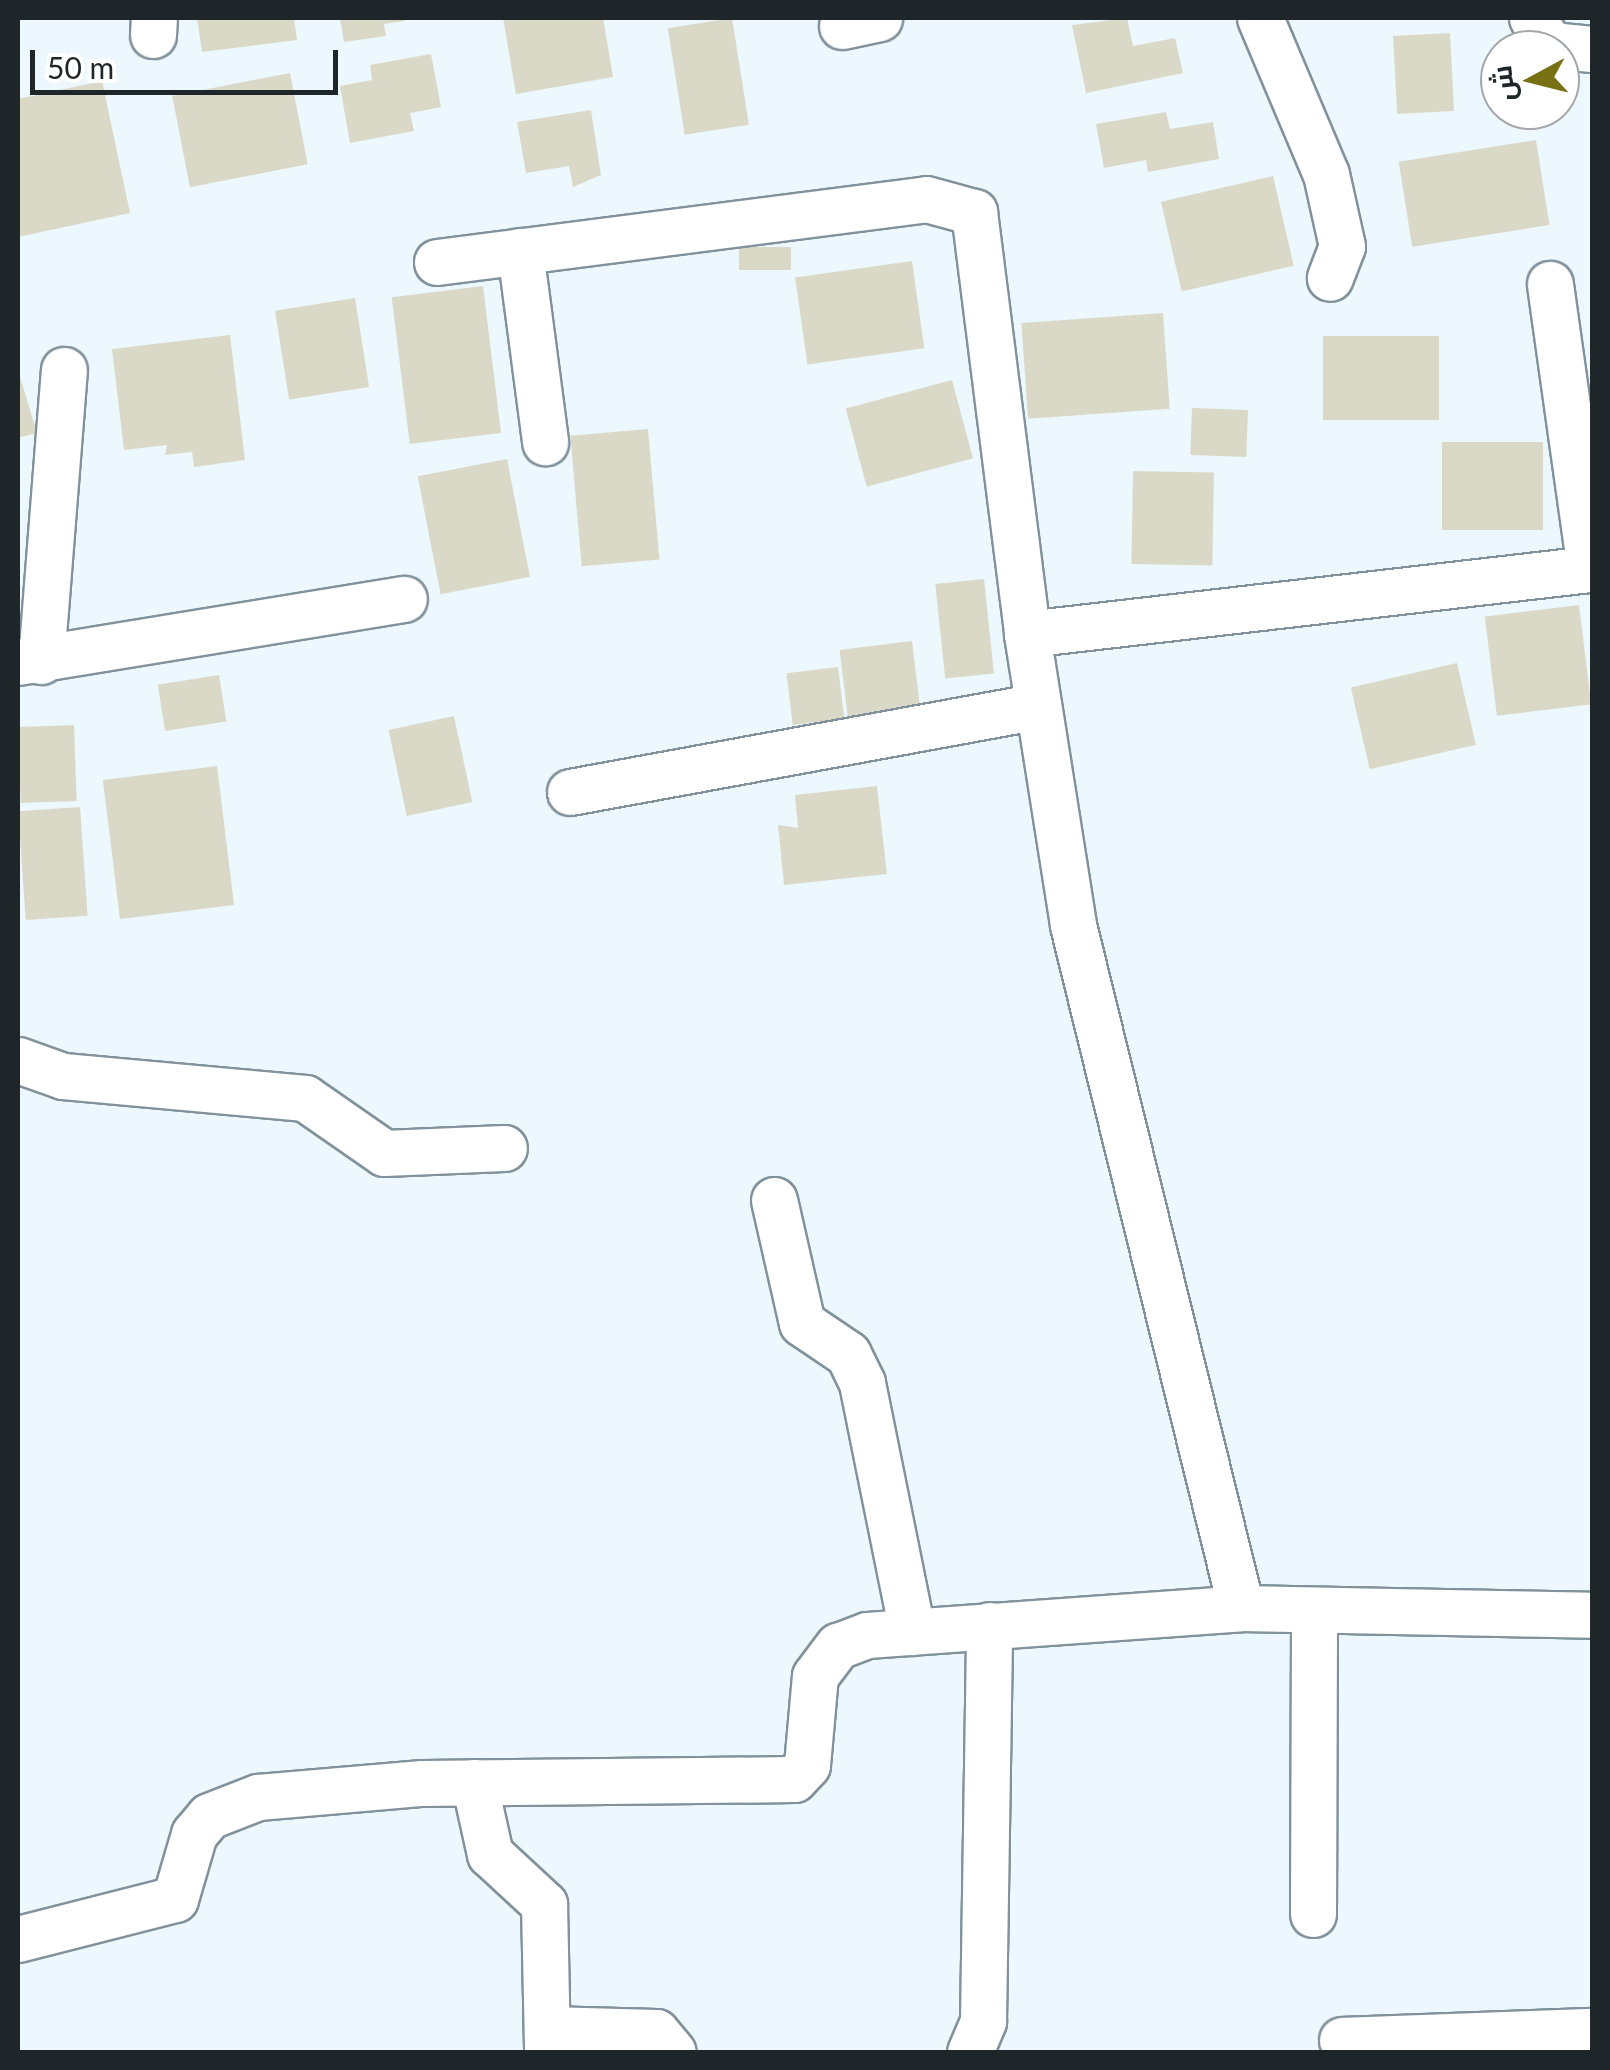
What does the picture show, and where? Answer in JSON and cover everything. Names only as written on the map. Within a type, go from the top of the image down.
[{"type":"street","points":[[1260,18],[1326,174],[1342,246],[1330,278]]},
{"type":"street","points":[[1532,18],[1551,45],[1592,50]]},
{"type":"street","points":[[437,262],[926,199],[974,212],[1027,634],[1073,926],[1241,1608]]},
{"type":"street","points":[[520,251],[545,442]]},
{"type":"street","points":[[1027,634],[1592,569],[1550,284]]},
{"type":"street","points":[[64,370],[29,662],[404,598]]},
{"type":"street","points":[[570,792],[1038,706]]},
{"type":"street","points":[[18,1060],[63,1076],[306,1098],[384,1153],[504,1148]]},
{"type":"street","points":[[774,1200],[802,1323],[848,1354],[862,1383],[912,1632]]},
{"type":"street","points":[[18,1939],[176,1899],[194,1834],[232,1804],[474,1782],[794,1779],[807,1765],[815,1676],[825,1659],[867,1635],[1241,1608],[1314,1615],[1592,1615]]},
{"type":"street","points":[[1313,1914],[1314,1615]]},
{"type":"street","points":[[970,2052],[983,2021],[989,1625]]},
{"type":"street","points":[[474,1782],[490,1854],[544,1904],[547,2041],[656,2032],[673,2052]]},
{"type":"street","points":[[1342,2040],[1592,2031]]},
{"type":"building","points":[[197,18],[294,18],[297,40],[202,52]]},
{"type":"building","points":[[340,18],[404,21],[384,24],[386,36],[344,42]]},
{"type":"building","points":[[503,18],[603,18],[613,77],[516,94]]},
{"type":"building","points":[[732,18],[749,125],[685,135],[668,28]]},
{"type":"building","points":[[1127,18],[1133,46],[1175,38],[1183,73],[1086,93],[1072,25]]},
{"type":"building","points":[[1450,33],[1454,111],[1397,114],[1393,36]]},
{"type":"building","points":[[431,54],[441,107],[410,113],[414,131],[350,143],[340,86],[372,80],[370,65]]},
{"type":"building","points":[[290,73],[308,164],[190,187],[172,96]]},
{"type":"building","points":[[102,81],[130,213],[18,237],[18,99]]},
{"type":"building","points":[[591,110],[601,175],[573,187],[569,166],[526,173],[517,122]]},
{"type":"building","points":[[1166,112],[1170,129],[1213,122],[1219,159],[1148,172],[1146,160],[1104,168],[1096,124]]},
{"type":"building","points":[[1536,140],[1549,225],[1412,247],[1399,162]]},
{"type":"building","points":[[1273,176],[1294,266],[1182,292],[1161,202]]},
{"type":"building","points":[[739,247],[791,247],[791,270],[739,270]]},
{"type":"building","points":[[912,261],[924,348],[807,365],[795,277]]},
{"type":"building","points":[[483,286],[501,433],[410,444],[392,297]]},
{"type":"building","points":[[355,298],[369,387],[289,400],[275,311]]},
{"type":"building","points":[[1163,313],[1170,409],[1028,419],[1021,323]]},
{"type":"building","points":[[230,335],[245,460],[194,467],[192,452],[165,455],[167,445],[124,450],[112,349]]},
{"type":"building","points":[[1323,336],[1439,336],[1439,420],[1323,420]]},
{"type":"building","points":[[18,370],[37,433],[18,438]]},
{"type":"building","points":[[952,380],[973,458],[867,487],[846,408]]},
{"type":"building","points":[[1192,408],[1248,410],[1246,457],[1190,455]]},
{"type":"building","points":[[648,429],[659,560],[582,566],[570,436]]},
{"type":"building","points":[[1442,442],[1543,442],[1543,530],[1442,530]]},
{"type":"building","points":[[507,459],[530,577],[441,594],[418,476]]},
{"type":"building","points":[[1133,471],[1214,472],[1212,565],[1131,564]]},
{"type":"building","points":[[984,579],[994,673],[945,679],[935,584]]},
{"type":"building","points":[[1579,605],[1591,704],[1497,716],[1485,617]]},
{"type":"building","points":[[912,641],[922,718],[849,727],[840,650]]},
{"type":"building","points":[[1457,663],[1476,745],[1370,769],[1351,688]]},
{"type":"building","points":[[838,667],[844,719],[793,725],[786,673]]},
{"type":"building","points":[[219,675],[226,721],[165,731],[158,685]]},
{"type":"building","points":[[454,716],[472,802],[407,816],[388,730]]},
{"type":"building","points":[[74,725],[77,801],[21,803],[18,727]]},
{"type":"building","points":[[217,766],[234,905],[120,919],[103,780]]},
{"type":"building","points":[[877,786],[887,874],[784,885],[778,825],[798,828],[795,795]]},
{"type":"building","points":[[80,807],[88,916],[26,920],[18,811]]}]
